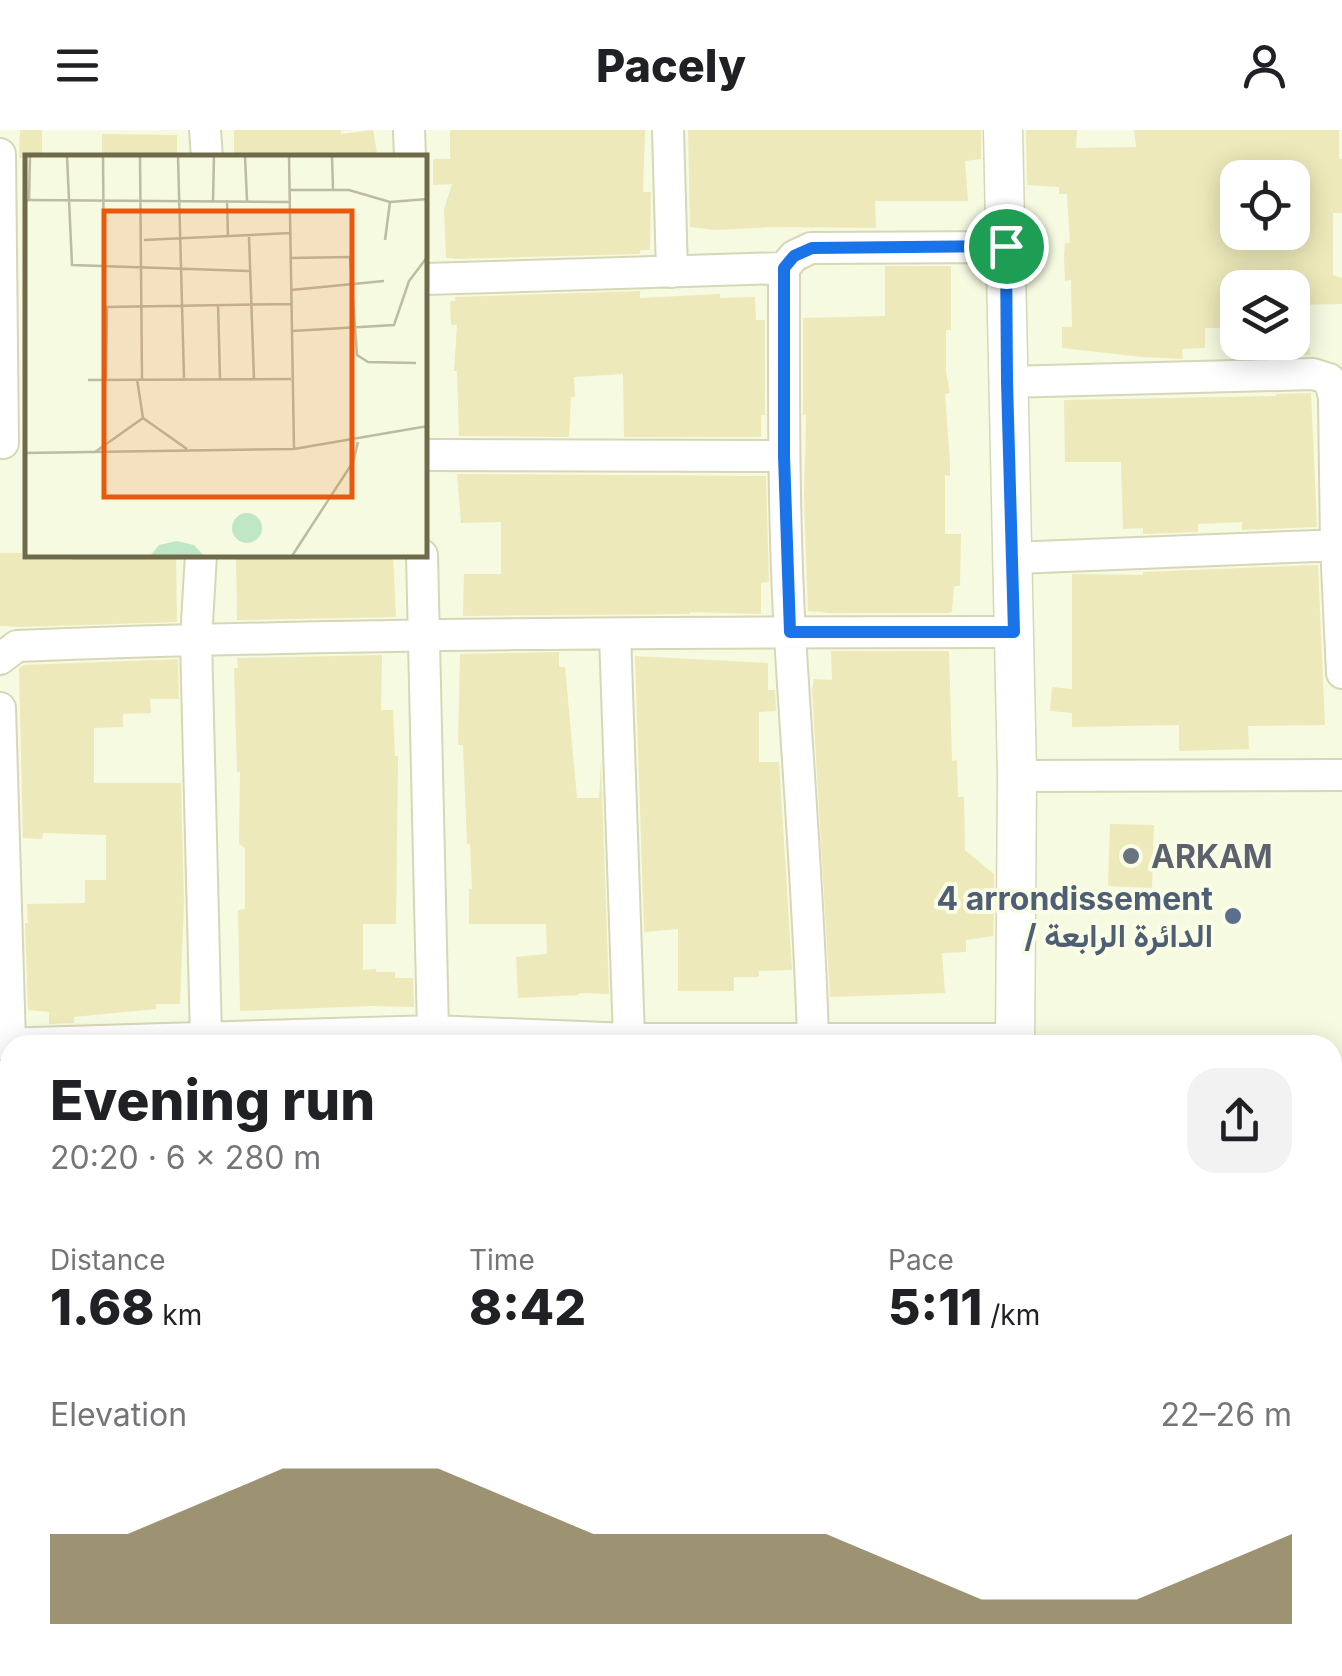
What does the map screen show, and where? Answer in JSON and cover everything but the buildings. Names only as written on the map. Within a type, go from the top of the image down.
[{"type":"street","points":[[205,130],[207,155]]},
{"type":"street","points":[[408,130],[410,155]]},
{"type":"street","points":[[668,130],[672,272]]},
{"type":"street","points":[[1003,130],[1017,776],[1015,1035]]},
{"type":"street","points":[[0,154],[10,444]]},
{"type":"street","points":[[813,1035],[810,924],[790,632],[784,456],[784,268],[794,256],[812,248],[1006,246]]},
{"type":"street","points":[[428,279],[784,268]]},
{"type":"street","points":[[1007,382],[1313,374],[1328,380],[1334,397],[1342,673]]},
{"type":"street","points":[[428,455],[784,456]]},
{"type":"street","points":[[1013,558],[1339,545]]},
{"type":"street","points":[[188,1035],[201,558]]},
{"type":"street","points":[[422,558],[433,1031]]},
{"type":"street","points":[[0,659],[17,646],[196,639],[1014,632]]},
{"type":"street","points":[[615,634],[629,1035]]},
{"type":"street","points":[[0,708],[5,1035]]},
{"type":"street","points":[[1017,776],[1342,776]]},
{"type":"street","points":[[324,1035],[433,1031],[545,1035]]},
{"type":"place","name":"ARKAM","points":[[1131,856]]},
{"type":"place","name":"4 arrondissement / الدائرة الرابعة","points":[[1233,916]]},
{"type":"route","points":[[1006,246],[1014,632],[790,632],[784,456],[784,268],[794,256],[812,248],[1006,246]]}]
